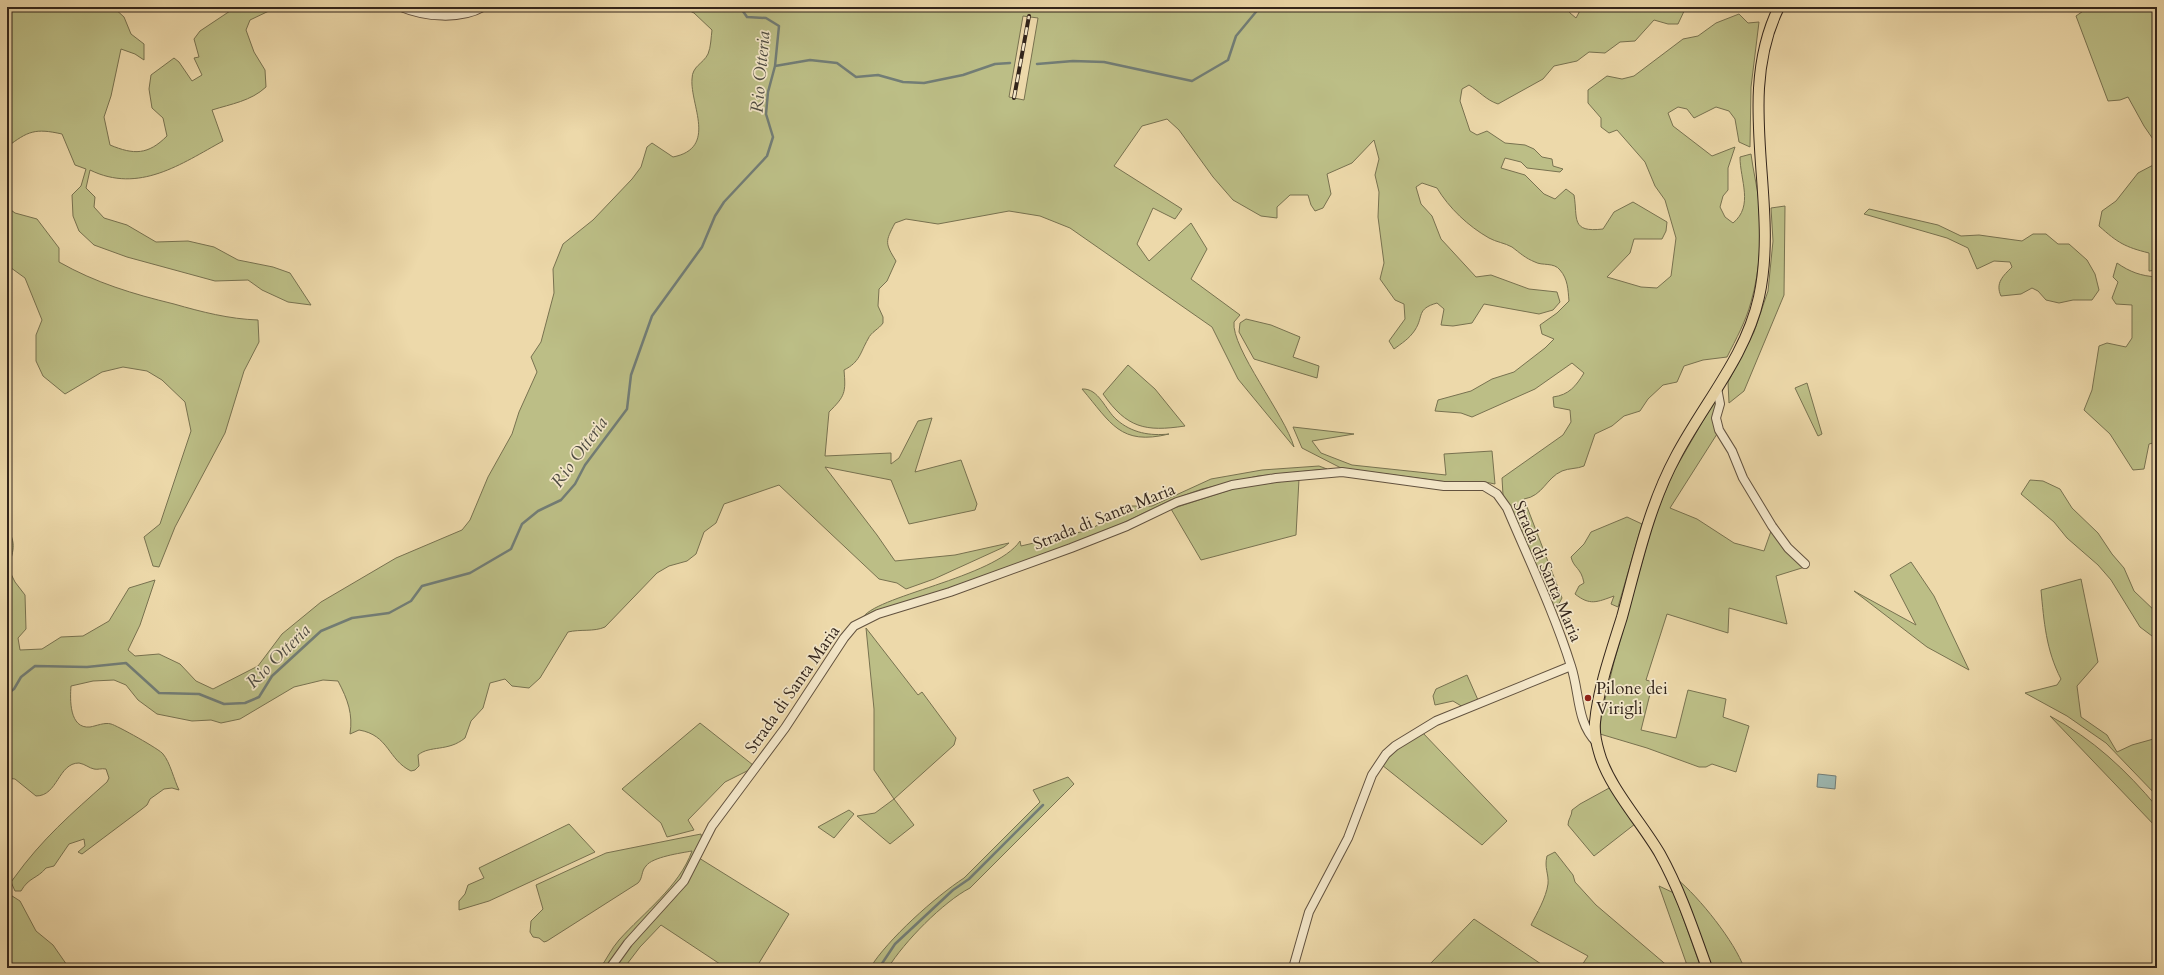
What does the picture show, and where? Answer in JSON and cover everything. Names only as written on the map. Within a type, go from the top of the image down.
[{"type":"main road","points":[[1707,968],[1672,876],[1658,851],[1607,772],[1597,743],[1596,718],[1652,508],[1678,450],[1717,388],[1748,332],[1759,297],[1763,272],[1766,232],[1759,77],[1760,61],[1768,31],[1779,7]]},
{"type":"street","points":[[401,7],[429,15],[466,13],[483,7]]},
{"type":"street","points":[[1717,388],[1720,404],[1716,418],[1719,430],[1732,451],[1743,478],[1772,526],[1788,548],[1805,564]]},
{"type":"street","name":"Strada di Santa Maria","points":[[610,968],[628,943],[684,881],[712,826],[785,728],[844,638],[854,626],[878,614],[950,592],[1107,535],[1188,498],[1237,484],[1276,478],[1338,472],[1440,486],[1480,486],[1488,488],[1497,494],[1507,508],[1571,666],[1583,724],[1589,736],[1597,743]]},
{"type":"street","points":[[1294,968],[1309,912],[1348,838],[1374,770],[1386,754],[1400,743],[1436,721],[1571,666]]},
{"type":"green space","points":[[7,7],[113,7],[124,17],[131,34],[144,44],[144,60],[135,54],[121,49],[111,96],[104,117],[110,145],[134,152],[147,150],[167,136],[163,118],[152,108],[149,89],[151,75],[174,58],[179,62],[192,81],[202,75],[194,58],[199,57],[194,39],[200,31],[236,7],[273,7],[271,10],[250,20],[246,30],[254,52],[265,70],[266,87],[254,96],[247,99],[212,110],[223,141],[175,167],[143,177],[126,179],[108,177],[90,170],[86,188],[95,197],[94,207],[104,218],[127,225],[156,242],[188,241],[214,247],[238,260],[273,267],[290,273],[311,305],[288,302],[262,290],[248,280],[215,281],[127,257],[94,245],[79,231],[73,216],[72,195],[81,186],[86,169],[75,165],[62,134],[45,131],[32,132],[21,137],[7,147]]},
{"type":"green space","points":[[682,7],[1566,7],[1576,18],[1582,7],[1686,7],[1678,24],[1668,24],[1654,20],[1635,41],[1620,42],[1605,53],[1589,52],[1577,61],[1554,66],[1543,79],[1498,104],[1486,98],[1469,85],[1462,89],[1460,101],[1470,131],[1477,135],[1487,131],[1505,143],[1525,145],[1534,149],[1542,157],[1552,159],[1553,166],[1563,169],[1560,172],[1527,168],[1521,162],[1505,158],[1501,168],[1525,175],[1544,194],[1555,199],[1566,189],[1574,195],[1576,217],[1580,226],[1585,229],[1603,229],[1614,212],[1633,202],[1667,222],[1666,231],[1662,239],[1634,239],[1630,253],[1607,277],[1641,287],[1657,288],[1671,276],[1676,238],[1665,200],[1655,186],[1645,162],[1617,130],[1609,133],[1601,127],[1601,118],[1588,103],[1588,90],[1607,76],[1622,79],[1634,76],[1683,39],[1698,36],[1716,23],[1739,14],[1748,23],[1759,22],[1751,87],[1750,147],[1739,142],[1735,119],[1729,111],[1716,107],[1694,118],[1687,109],[1678,107],[1668,113],[1673,126],[1712,156],[1735,147],[1728,168],[1728,190],[1723,196],[1720,207],[1725,217],[1733,223],[1743,209],[1744,201],[1740,157],[1751,154],[1759,202],[1760,252],[1751,302],[1744,323],[1727,357],[1703,360],[1684,366],[1677,382],[1663,385],[1648,399],[1640,411],[1624,416],[1612,426],[1595,434],[1584,466],[1562,471],[1552,478],[1536,494],[1524,499],[1562,598],[1555,611],[1509,505],[1503,495],[1502,478],[1563,435],[1571,422],[1570,410],[1554,407],[1553,397],[1559,396],[1572,389],[1584,373],[1572,363],[1535,389],[1472,417],[1461,413],[1435,411],[1438,400],[1471,391],[1492,379],[1514,372],[1545,348],[1554,339],[1542,334],[1540,325],[1557,313],[1569,301],[1568,289],[1563,273],[1555,266],[1538,263],[1531,260],[1512,247],[1481,233],[1466,222],[1453,209],[1437,188],[1422,183],[1416,187],[1421,204],[1432,216],[1441,239],[1476,277],[1491,275],[1529,289],[1557,292],[1560,302],[1553,310],[1539,314],[1484,304],[1472,323],[1453,326],[1441,325],[1444,309],[1437,303],[1430,305],[1423,310],[1418,325],[1413,333],[1394,349],[1389,341],[1405,319],[1404,304],[1395,300],[1380,279],[1384,263],[1378,217],[1379,192],[1375,175],[1379,159],[1374,140],[1352,163],[1327,174],[1331,194],[1323,208],[1315,211],[1311,205],[1308,195],[1290,195],[1277,207],[1277,218],[1261,216],[1233,200],[1213,177],[1179,130],[1167,119],[1142,126],[1114,166],[1182,209],[1175,219],[1153,208],[1137,244],[1149,261],[1191,223],[1207,249],[1191,279],[1240,315],[1234,322],[1235,334],[1249,365],[1289,434],[1294,447],[1238,379],[1212,327],[1070,228],[1040,216],[1009,211],[938,224],[906,219],[895,223],[889,234],[888,246],[896,261],[887,281],[879,289],[878,306],[883,317],[883,323],[869,337],[857,360],[844,370],[845,384],[843,394],[829,412],[825,456],[891,453],[891,464],[899,458],[918,421],[932,418],[915,472],[961,460],[977,504],[975,510],[909,524],[891,480],[825,467],[895,561],[955,555],[1009,543],[1004,547],[934,579],[906,589],[897,583],[879,579],[779,485],[724,504],[716,523],[704,532],[696,554],[687,561],[669,566],[657,573],[605,627],[601,629],[568,632],[540,678],[529,688],[512,686],[505,679],[490,683],[483,708],[471,721],[465,738],[452,745],[428,750],[418,755],[419,766],[415,770],[411,771],[397,761],[383,742],[377,737],[359,730],[350,734],[351,720],[349,707],[345,694],[338,681],[323,680],[294,687],[240,719],[221,723],[211,720],[192,721],[157,714],[138,700],[126,685],[114,680],[93,681],[71,686],[72,712],[78,723],[83,726],[90,727],[103,724],[115,725],[155,748],[165,757],[179,790],[172,788],[164,789],[150,799],[147,805],[142,809],[82,854],[78,852],[85,846],[84,839],[69,844],[54,866],[46,868],[30,880],[21,891],[15,891],[11,882],[35,851],[69,816],[107,782],[109,778],[106,769],[94,769],[79,763],[72,764],[62,773],[49,791],[43,795],[36,796],[15,779],[7,778],[7,529],[13,543],[13,552],[8,568],[15,582],[25,595],[26,629],[18,638],[20,650],[42,649],[61,637],[83,636],[109,621],[129,588],[155,580],[140,625],[128,650],[135,656],[159,654],[180,664],[196,681],[213,689],[258,666],[282,634],[321,602],[396,558],[462,530],[470,520],[488,477],[512,434],[519,412],[537,372],[531,357],[541,342],[554,293],[553,269],[563,244],[593,220],[632,179],[641,167],[647,147],[652,143],[673,157],[687,152],[695,145],[699,124],[692,89],[692,75],[708,54],[712,30],[694,13]],"holes":[[[1023,16],[1038,18],[1024,100],[1009,97]]]},
{"type":"green space","points":[[2089,7],[2157,7],[2157,145],[2144,126],[2128,97],[2120,100],[2108,101],[2076,16]]},
{"type":"green space","points":[[2157,163],[2157,270],[2149,271],[2149,253],[2122,244],[2111,237],[2099,226],[2102,211],[2116,201],[2138,173]]},
{"type":"green space","points":[[1785,206],[1784,295],[1744,391],[1729,403],[1728,382],[1754,332],[1768,291],[1773,241],[1771,208]]},
{"type":"green space","points":[[7,207],[15,213],[37,219],[59,248],[59,262],[87,276],[129,292],[195,310],[226,317],[258,320],[259,342],[244,371],[225,433],[175,527],[159,567],[153,566],[144,537],[160,524],[191,431],[185,402],[162,380],[147,371],[123,367],[102,372],[65,394],[43,376],[36,361],[36,335],[42,320],[25,278],[7,265]]},
{"type":"green space","points":[[1869,209],[1938,225],[1961,236],[1979,235],[2022,241],[2033,234],[2046,234],[2058,244],[2069,244],[2087,260],[2095,274],[2099,290],[2092,300],[2073,300],[2059,303],[2046,300],[2038,291],[2032,288],[2021,294],[2001,296],[1999,291],[1999,283],[2012,267],[2010,262],[1994,261],[1977,269],[1968,248],[1947,238],[1864,214]]},
{"type":"green space","points":[[2117,263],[2136,273],[2157,277],[2157,442],[2149,444],[2144,469],[2133,470],[2110,434],[2084,410],[2092,390],[2099,346],[2107,343],[2126,347],[2132,338],[2132,305],[2116,304],[2112,298],[2118,282],[2113,277]]},
{"type":"green space","points":[[1246,319],[1271,325],[1300,337],[1293,357],[1319,366],[1317,378],[1254,359],[1239,332],[1240,323]]},
{"type":"green space","points":[[1128,365],[1155,389],[1185,426],[1171,428],[1148,427],[1129,421],[1120,414],[1103,394]]},
{"type":"green space","points":[[1807,383],[1822,434],[1818,436],[1795,388]]},
{"type":"green space","points":[[1082,389],[1093,392],[1117,420],[1129,428],[1148,434],[1169,434],[1152,437],[1139,437],[1118,429],[1109,421]]},
{"type":"green space","points":[[1716,398],[1717,434],[1670,508],[1697,519],[1734,543],[1764,551],[1771,531],[1805,567],[1776,576],[1787,624],[1729,608],[1728,633],[1667,614],[1646,680],[1653,682],[1641,730],[1676,738],[1688,690],[1726,699],[1723,717],[1749,726],[1736,772],[1712,764],[1706,767],[1699,767],[1647,748],[1600,734],[1601,716],[1614,662],[1655,516],[1673,473]]},
{"type":"green space","points":[[1293,427],[1354,434],[1312,441],[1321,453],[1352,465],[1446,475],[1444,454],[1492,451],[1495,484],[1485,482],[1447,482],[1341,468],[1302,448]]},
{"type":"green space","points":[[1319,466],[1327,469],[1258,476],[1202,489],[1171,500],[1123,523],[1053,551],[862,619],[871,611],[887,602],[986,566],[1006,554],[1020,541],[1021,546],[1089,530],[1131,506],[1152,506],[1211,479],[1262,470]]},
{"type":"green space","points":[[1299,479],[1296,535],[1201,560],[1171,509],[1236,488]]},
{"type":"green space","points":[[2030,480],[2043,481],[2060,489],[2072,508],[2098,533],[2112,554],[2124,568],[2134,591],[2157,613],[2157,642],[2156,639],[2140,627],[2111,580],[2098,565],[2067,538],[2054,522],[2021,494]]},
{"type":"green space","points":[[1627,517],[1642,524],[1618,607],[1611,604],[1614,596],[1594,602],[1580,598],[1575,594],[1579,586],[1584,583],[1583,578],[1571,557],[1584,544],[1591,532]]},
{"type":"green space","points":[[1911,562],[1934,596],[1969,670],[1927,647],[1854,591],[1916,625],[1890,575]]},
{"type":"green space","points":[[2081,579],[2098,662],[2077,686],[2081,717],[2107,735],[2117,752],[2132,745],[2157,738],[2157,796],[2106,743],[2067,716],[2025,693],[2057,685],[2061,679],[2049,647],[2041,590]]},
{"type":"green space","points":[[866,628],[918,695],[922,692],[956,738],[954,745],[894,799],[874,770],[874,709]]},
{"type":"green space","points":[[1467,675],[1478,700],[1463,707],[1453,701],[1435,705],[1433,696],[1436,689]]},
{"type":"green space","points":[[2050,716],[2095,745],[2133,780],[2157,807],[2157,828]]},
{"type":"green space","points":[[700,723],[753,765],[749,770],[725,782],[688,820],[694,830],[667,837],[661,823],[622,789]]},
{"type":"green space","points":[[1422,732],[1507,821],[1482,845],[1382,765],[1397,749]]},
{"type":"green space","points":[[1068,777],[1074,784],[970,888],[959,894],[936,913],[904,946],[888,968],[870,968],[888,944],[913,919],[952,886],[964,878],[1040,802],[1033,790]]},
{"type":"green space","points":[[1611,787],[1635,824],[1594,856],[1568,825],[1572,810]]},
{"type":"green space","points":[[894,799],[914,825],[890,844],[857,816],[875,813]]},
{"type":"green space","points":[[849,810],[854,814],[834,838],[818,827]]},
{"type":"green space","points":[[569,824],[595,852],[489,901],[459,910],[459,901],[465,894],[468,885],[484,878],[479,868]]},
{"type":"green space","points":[[701,834],[702,842],[690,869],[607,968],[600,968],[616,943],[670,888],[679,876],[692,851],[667,856],[649,863],[644,868],[641,879],[638,883],[547,941],[544,942],[539,938],[533,937],[530,932],[531,921],[543,909],[536,885],[606,853]]},
{"type":"green space","points":[[1555,852],[1573,875],[1575,882],[1596,905],[1670,968],[1580,968],[1588,956],[1531,925],[1547,889],[1547,856]]},
{"type":"green space","points":[[699,858],[789,914],[756,968],[726,968],[661,925],[640,947],[624,968],[613,968]]},
{"type":"green space","points":[[1677,879],[1705,908],[1725,933],[1744,968],[1712,968]]},
{"type":"green space","points":[[1659,886],[1674,893],[1701,968],[1688,968]]},
{"type":"green space","points":[[7,890],[9,894],[20,901],[36,931],[53,945],[69,968],[7,968]]},
{"type":"green space","points":[[1474,919],[1547,968],[1427,967]]},
{"type":"water","points":[[1818,774],[1836,776],[1835,789],[1817,787]]},
{"type":"waterway","name":"Rio Otteria","points":[[7,694],[14,689],[21,677],[35,666],[87,667],[126,663],[159,693],[199,694],[224,704],[245,703],[259,697],[272,676],[321,631],[352,618],[389,613],[411,601],[422,586],[470,573],[511,549],[522,524],[538,511],[561,500],[575,484],[585,465],[627,409],[631,375],[652,316],[702,247],[715,216],[724,202],[767,156],[773,137],[766,114],[768,92],[775,66],[779,26],[766,18],[747,17],[740,7]]},
{"type":"waterway","points":[[1037,64],[1073,61],[1104,62],[1192,81],[1228,60],[1236,36],[1260,7]]},
{"type":"waterway","points":[[775,66],[810,60],[837,63],[856,77],[878,75],[903,82],[924,83],[963,75],[995,64],[1010,63]]},
{"type":"waterway","points":[[879,968],[895,944],[953,890],[969,879],[1043,805]]},
{"type":"railway","points":[[1014,98],[1029,16]]},
{"type":"place","name":"Pilone dei Virigli","points":[[1588,698]]}]
